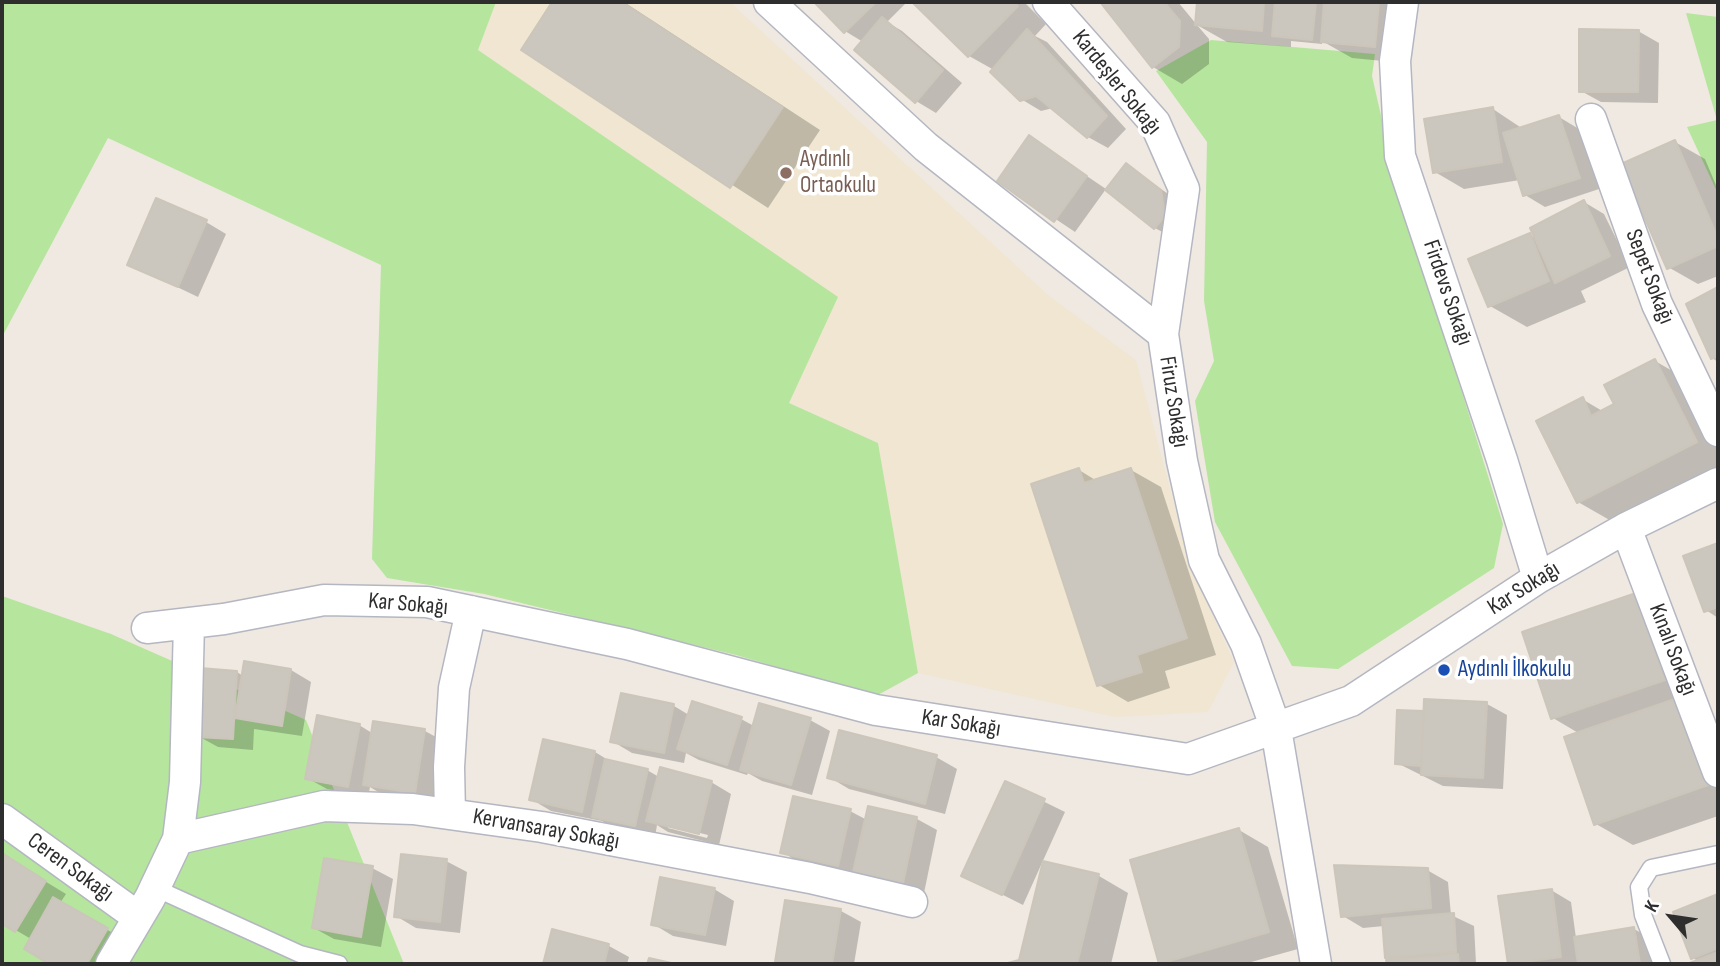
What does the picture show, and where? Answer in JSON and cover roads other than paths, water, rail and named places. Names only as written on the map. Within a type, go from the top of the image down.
[{"type":"street","name":"Firuz Sokağı","points":[[769,2],[926,147],[1163,334],[1182,461],[1204,560],[1246,643],[1276,729],[1316,964]]},
{"type":"street","name":"Kardeşler Sokağı","points":[[1048,2],[1155,123],[1184,189],[1163,334]]},
{"type":"street","name":"Firdevs Sokağı","points":[[1404,2],[1395,61],[1400,156],[1494,435],[1538,578]]},
{"type":"street","name":"Sepet Sokağı","points":[[1591,120],[1657,304],[1718,430]]},
{"type":"street","name":"Kar Sokağı","points":[[147,628],[324,600],[427,602],[627,643],[876,710],[1188,759],[1351,701],[1538,578],[1626,528],[1718,483]]},
{"type":"street","name":"Kınalı Sokağı","points":[[1626,528],[1709,722],[1718,772]]},
{"type":"street","points":[[450,814],[449,767],[454,688],[471,611]]},
{"type":"street","points":[[111,964],[155,888],[178,839],[184,782],[189,623]]},
{"type":"street","name":"Kervansaray Sokağı","points":[[178,839],[324,806],[413,808],[542,827],[797,875],[912,902]]},
{"type":"street","name":"Ceren Sokağı","points":[[2,819],[138,917]]},
{"type":"lane","points":[[1662,964],[1643,915],[1639,887],[1651,868],[1718,854]]},
{"type":"lane","points":[[155,888],[300,954],[339,964]]},
{"type":"place","name":"Aydınlı Ortaokulu","points":[[786,173]]},
{"type":"place","name":"Aydınlı İlkokulu","points":[[1444,670]]}]
